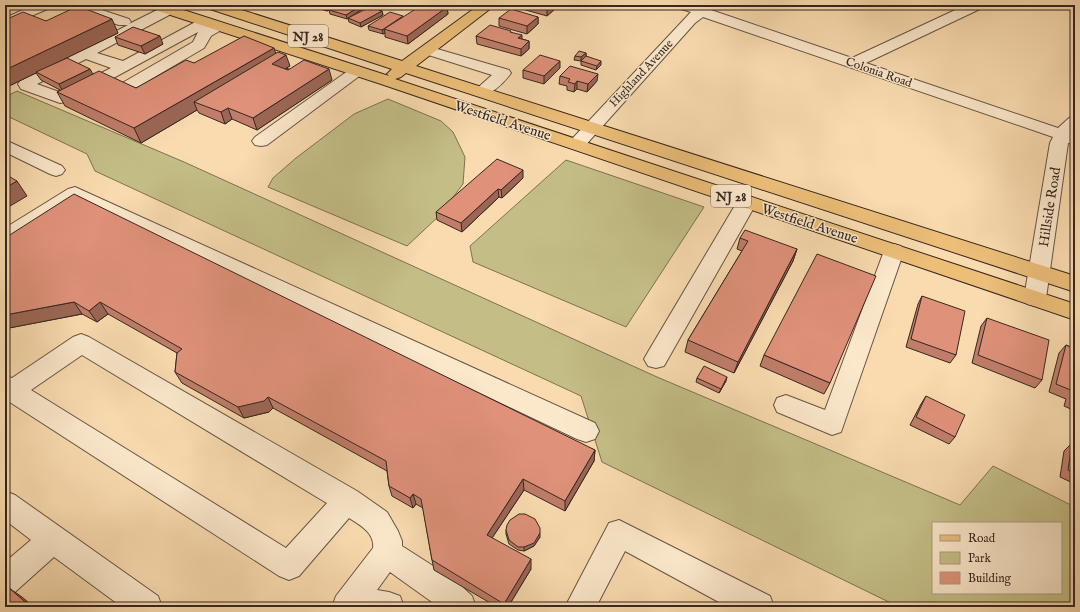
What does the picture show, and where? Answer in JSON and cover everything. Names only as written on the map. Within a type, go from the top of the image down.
[{"type":"main road","name":"NJ 28","points":[[154,5],[386,81]]},
{"type":"main road","name":"NJ 28","points":[[212,5],[404,67]]},
{"type":"main road","points":[[386,81],[488,5]]},
{"type":"main road","name":"Westfield Avenue","points":[[404,67],[1075,284]]},
{"type":"main road","name":"Westfield Avenue","points":[[386,81],[1075,312]]},
{"type":"street","points":[[5,9],[14,5]]},
{"type":"street","points":[[5,24],[45,5]]},
{"type":"street","points":[[103,5],[94,9],[93,12],[124,22]]},
{"type":"street","name":"Colonia Road","points":[[683,5],[705,8],[853,63],[1071,132]]},
{"type":"street","points":[[853,63],[977,5]]},
{"type":"street","name":"Highland Avenue","points":[[576,144],[690,20],[705,8]]},
{"type":"street","points":[[168,10],[30,81],[26,84],[27,86],[60,98],[65,98],[124,68],[185,34],[212,24]]},
{"type":"street","points":[[145,21],[185,34]]},
{"type":"street","points":[[123,89],[199,45],[205,33],[212,24]]},
{"type":"street","points":[[241,49],[258,39]]},
{"type":"street","points":[[427,50],[503,73],[481,92]]},
{"type":"street","points":[[84,53],[124,68]]},
{"type":"street","points":[[169,63],[187,69]]},
{"type":"street","points":[[261,141],[357,72]]},
{"type":"street","name":"Hillside Road","points":[[1035,298],[1059,143],[1071,132]]},
{"type":"street","points":[[5,145],[56,170]]},
{"type":"street","points":[[5,237],[75,193],[586,431]]},
{"type":"street","points":[[656,359],[747,202]]},
{"type":"street","points":[[786,405],[832,424],[894,251]]},
{"type":"street","points":[[347,500],[289,566],[9,389],[81,343],[347,500],[377,521],[388,541],[387,553],[349,604]]},
{"type":"street","points":[[5,504],[147,607]]},
{"type":"street","points":[[580,607],[618,533],[759,607]]},
{"type":"street","points":[[5,582],[53,539]]},
{"type":"street","points":[[387,553],[444,591],[461,607]]},
{"type":"street","points":[[349,604],[389,607]]},
{"type":"green space","points":[[17,91],[184,162],[657,377],[960,505],[993,466],[1075,507],[1075,607],[899,607],[602,462],[581,396],[95,171],[87,154],[5,115],[5,97]]},
{"type":"green space","points":[[388,99],[441,121],[453,132],[465,157],[463,184],[439,216],[407,246],[268,187],[273,178],[296,158],[354,114]]},
{"type":"green space","points":[[566,160],[704,207],[626,327],[473,262],[470,246]]},
{"type":"building","points":[[337,5],[362,5],[346,15],[329,10]]},
{"type":"building","points":[[422,5],[441,5],[447,7],[407,36],[384,29]]},
{"type":"building","points":[[534,5],[551,5],[547,9]]},
{"type":"building","points":[[78,6],[112,19],[5,70],[5,20],[23,12],[46,21]]},
{"type":"building","points":[[370,7],[382,11],[360,23],[348,18]]},
{"type":"building","points":[[511,9],[538,17],[527,26],[499,18]]},
{"type":"building","points":[[390,12],[403,16],[382,30],[368,26]]},
{"type":"building","points":[[490,25],[522,35],[518,38],[529,41],[521,49],[476,36]]},
{"type":"building","points":[[133,27],[160,36],[141,46],[115,37]]},
{"type":"building","points":[[244,36],[274,48],[134,128],[57,92],[99,71],[136,88],[186,60],[194,63]]},
{"type":"building","points":[[579,51],[586,53],[581,57],[575,56]]},
{"type":"building","points":[[278,52],[286,55],[272,64],[288,70],[304,60],[329,69],[253,118],[228,108],[221,112],[194,102]]},
{"type":"building","points":[[540,55],[560,61],[544,76],[523,70]]},
{"type":"building","points":[[586,56],[601,61],[597,66],[581,61]]},
{"type":"building","points":[[67,58],[90,69],[59,84],[36,72]]},
{"type":"building","points":[[570,66],[598,74],[588,84],[577,81],[575,84],[568,82],[570,79],[560,76]]},
{"type":"building","points":[[497,159],[523,170],[501,190],[498,189],[461,223],[436,212]]},
{"type":"building","points":[[5,174],[17,181],[5,188]]},
{"type":"building","points":[[74,194],[595,450],[565,501],[523,479],[487,535],[531,559],[504,604],[432,560],[421,499],[413,494],[410,498],[389,486],[386,461],[268,397],[264,401],[238,407],[175,372],[177,353],[182,349],[100,302],[89,311],[74,302],[5,315],[5,238]]},
{"type":"building","points":[[745,230],[797,249],[738,362],[688,340],[748,241],[740,238]]},
{"type":"building","points":[[817,254],[876,276],[830,383],[764,355]]},
{"type":"building","points":[[922,296],[965,311],[956,355],[911,339]]},
{"type":"building","points":[[987,318],[1049,340],[1042,380],[978,355]]},
{"type":"building","points":[[1066,345],[1075,349],[1075,400],[1072,398],[1073,391],[1056,384]]},
{"type":"building","points":[[704,366],[727,377],[721,389],[697,378]]},
{"type":"building","points":[[926,396],[965,415],[955,437],[916,417]]},
{"type":"building","points":[[1072,443],[1075,445],[1075,473],[1068,470]]},
{"type":"building","points":[[519,514],[525,514],[535,519],[540,528],[540,533],[534,543],[524,547],[518,547],[509,540],[506,530],[510,520]]},
{"type":"building","points":[[9,588],[31,607],[5,607],[5,592]]}]
